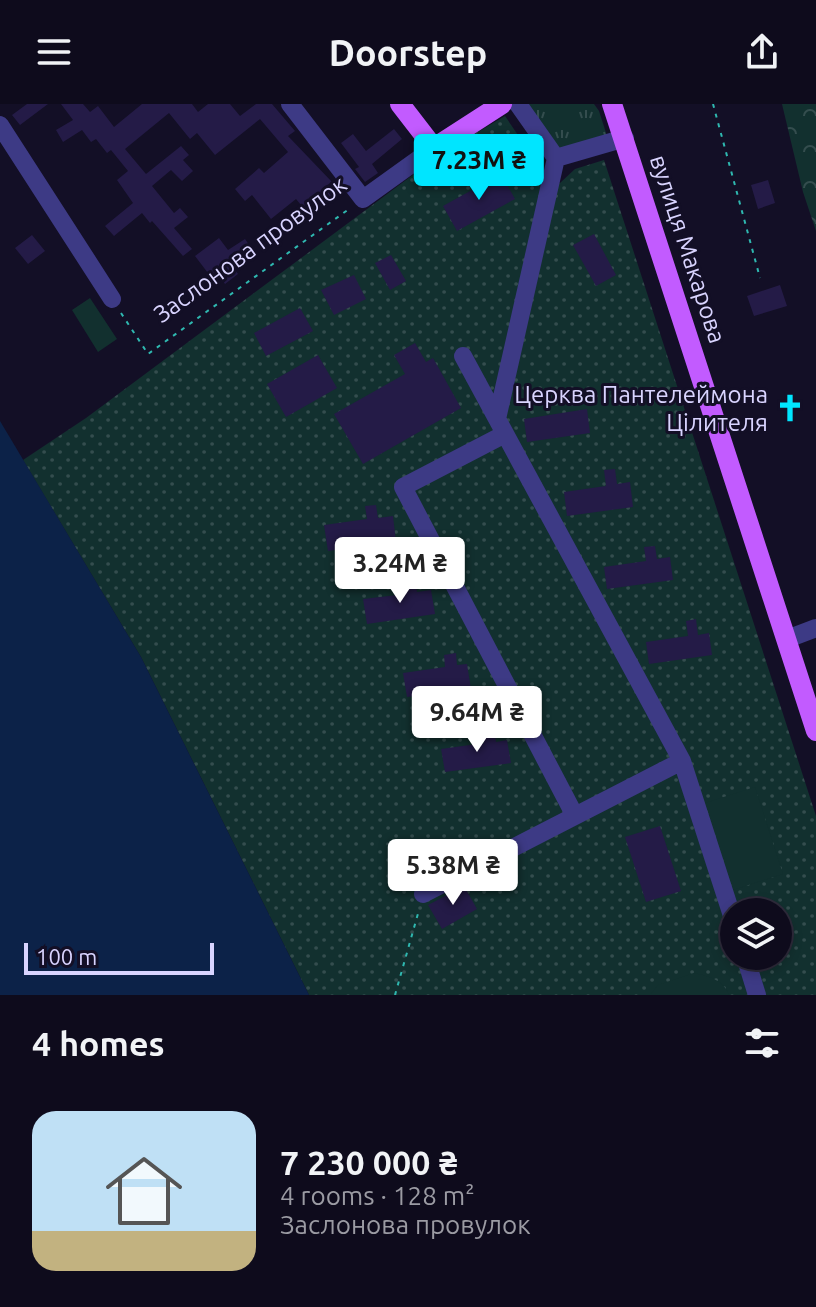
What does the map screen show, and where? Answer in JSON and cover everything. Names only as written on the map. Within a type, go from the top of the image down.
[{"type":"main road","points":[[400,104],[434,148]]},
{"type":"main road","name":"Заслонова провулок","points":[[434,148],[502,104]]},
{"type":"main road","name":"вулиця Макарова","points":[[611,108],[625,138],[816,731]]},
{"type":"street","points":[[290,104],[363,199]]},
{"type":"street","points":[[518,104],[556,158],[501,426],[403,487],[575,816]]},
{"type":"street","points":[[0,125],[112,299]]},
{"type":"street","points":[[556,158],[625,138]]},
{"type":"street","name":"Заслонова провулок","points":[[363,199],[434,148]]},
{"type":"street","points":[[463,356],[682,761],[726,898]]},
{"type":"street","points":[[787,639],[816,628]]},
{"type":"street","points":[[423,894],[682,761]]},
{"type":"street","points":[[749,970],[757,995]]},
{"type":"path","points":[[713,104],[760,278]]},
{"type":"path","name":"Заслонова провулок","points":[[112,299],[148,354],[363,199]]},
{"type":"path","points":[[395,995],[423,894]]},
{"type":"green space","points":[[527,104],[594,104],[607,136],[558,151]]},
{"type":"green space","points":[[782,104],[816,104],[816,231],[803,192]]},
{"type":"green space","points":[[505,116],[535,160],[543,181],[560,183],[575,169],[604,160],[816,816],[816,995],[309,995],[141,657],[23,460],[86,418],[441,154]]},
{"type":"green space","points":[[90,298],[117,339],[98,352],[72,310]]},
{"type":"green space","points":[[755,787],[783,874],[733,890],[705,803]]},
{"type":"green space","points":[[694,973],[719,982],[729,995],[650,995],[658,985]]},
{"type":"water","points":[[0,421],[141,657],[309,995],[0,995]]},
{"type":"building","points":[[27,104],[48,104],[20,125],[12,115]]},
{"type":"building","points":[[61,104],[83,104],[90,112],[98,106],[114,127],[142,104],[192,104],[198,112],[208,104],[230,104],[240,116],[256,104],[272,104],[295,131],[288,136],[332,182],[324,187],[333,198],[310,216],[296,199],[271,219],[252,195],[245,201],[235,189],[259,168],[264,173],[288,152],[260,119],[215,155],[197,133],[190,139],[169,113],[125,149],[146,174],[181,146],[189,155],[183,160],[193,171],[182,181],[171,170],[152,186],[174,213],[180,208],[188,217],[174,228],[192,249],[183,256],[142,213],[114,236],[105,226],[133,203],[117,180],[128,171],[111,150],[107,153],[96,139],[91,142],[82,130],[63,142],[56,130],[73,120]]},
{"type":"building","points":[[394,129],[402,139],[372,164],[378,173],[365,182],[355,169],[359,167],[341,143],[353,134],[366,151]]},
{"type":"building","points":[[501,174],[515,199],[457,231],[443,206]]},
{"type":"building","points":[[768,180],[775,203],[758,209],[751,185]]},
{"type":"building","points":[[594,234],[616,275],[596,286],[573,245]]},
{"type":"building","points":[[32,235],[45,251],[28,264],[15,248]]},
{"type":"building","points":[[219,238],[228,250],[245,239],[254,252],[233,267],[238,274],[225,284],[220,277],[214,281],[195,256]]},
{"type":"building","points":[[391,255],[406,281],[390,290],[375,263]]},
{"type":"building","points":[[354,275],[366,299],[334,315],[321,290]]},
{"type":"building","name":"Церква Пантелеймона Цілителя","points":[[780,285],[787,306],[754,316],[747,296]]},
{"type":"building","points":[[300,308],[313,331],[266,356],[254,333]]},
{"type":"building","points":[[415,343],[426,362],[433,358],[461,408],[363,464],[334,414],[405,374],[394,355]]},
{"type":"building","points":[[318,355],[337,388],[286,417],[267,384]]},
{"type":"building","points":[[587,409],[590,433],[527,442],[524,419]]},
{"type":"building","points":[[615,469],[617,484],[630,482],[633,507],[567,516],[564,492],[606,486],[604,470]]},
{"type":"building","points":[[376,505],[378,518],[393,516],[396,542],[328,551],[324,525],[367,519],[365,506]]},
{"type":"building","points":[[655,546],[657,559],[670,557],[673,580],[607,589],[604,567],[646,561],[644,547]]},
{"type":"building","points":[[415,579],[417,592],[431,590],[435,614],[367,624],[363,599],[406,594],[404,581]]},
{"type":"building","points":[[696,619],[698,635],[709,633],[712,655],[649,664],[646,642],[688,636],[686,621]]},
{"type":"building","points":[[456,653],[457,665],[467,664],[471,689],[407,697],[403,673],[445,667],[444,655]]},
{"type":"building","points":[[494,728],[496,742],[507,740],[511,763],[445,772],[441,749],[484,743],[482,729]]},
{"type":"building","points":[[660,826],[681,891],[646,902],[625,837]]},
{"type":"building","points":[[464,886],[477,909],[442,929],[428,905]]},
{"type":"place","name":"Церква Пантелеймона Цілителя","points":[[790,408]]}]
